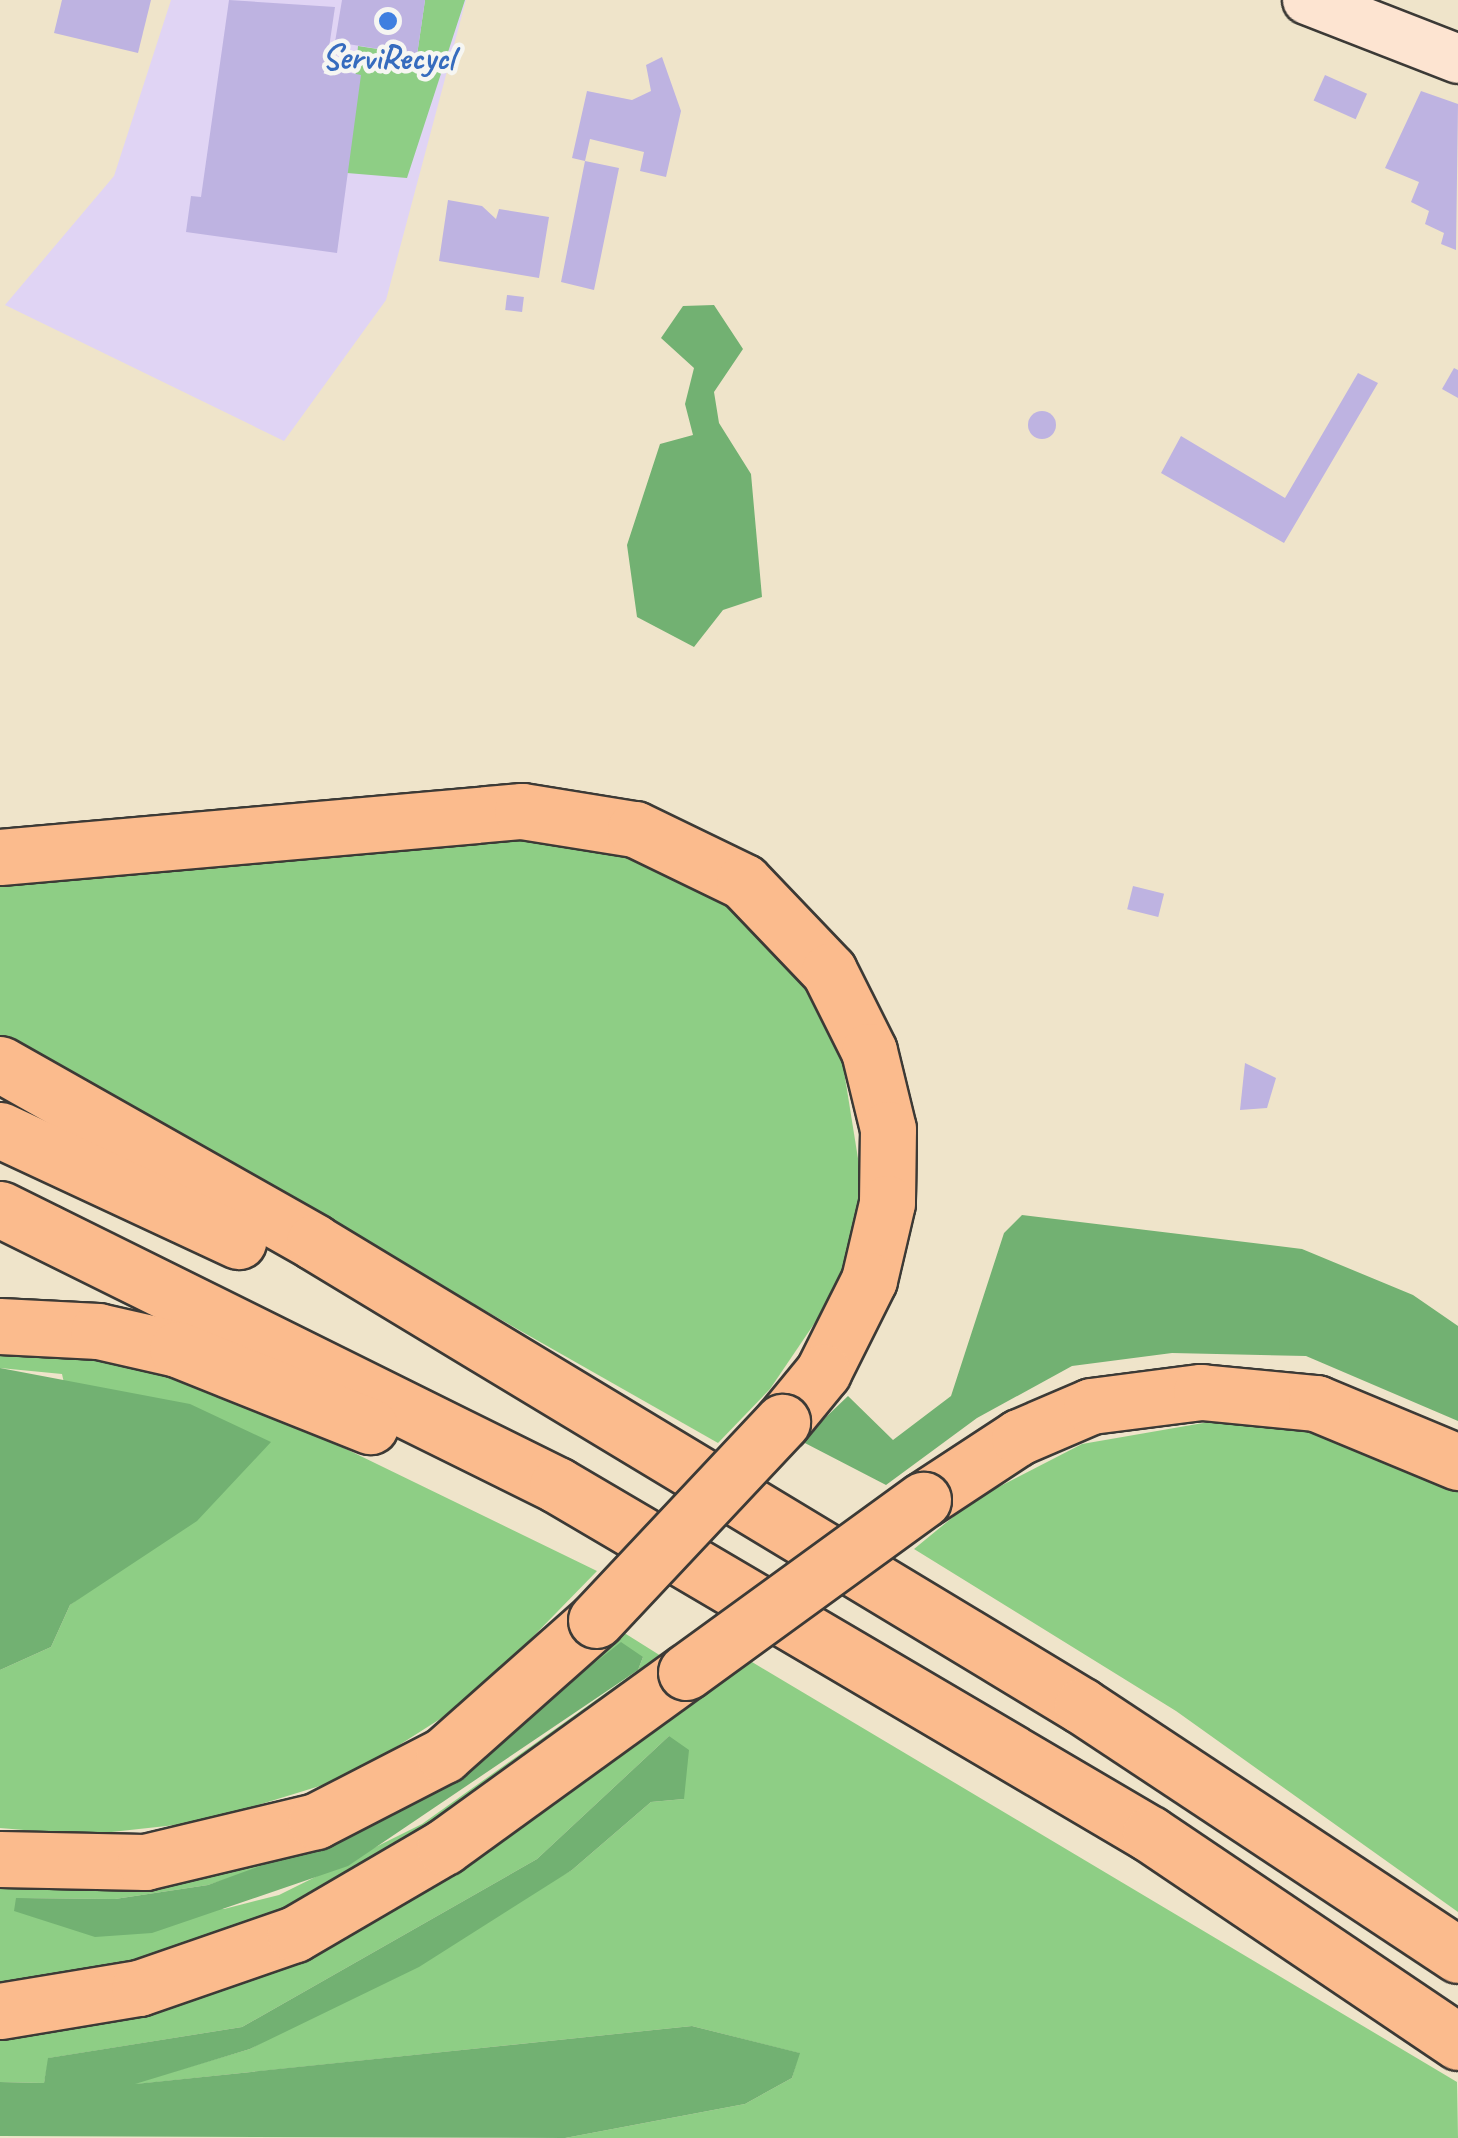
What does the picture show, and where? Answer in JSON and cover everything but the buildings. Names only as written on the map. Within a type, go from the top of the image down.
[{"type":"highway","points":[[0,857],[522,810],[635,829],[744,882],[830,971],[869,1051],[888,1129],[887,1202],[868,1280],[823,1372],[782,1422],[596,1620],[444,1754],[316,1821],[145,1862],[0,1859]]},
{"type":"highway","points":[[0,1064],[314,1242],[676,1467],[1082,1706],[1458,1954]]},
{"type":"highway","points":[[0,1130],[301,1270],[676,1467]]},
{"type":"highway","points":[[0,1209],[476,1440],[960,1716],[1345,1962],[1458,2042]]},
{"type":"highway","points":[[0,1326],[98,1330],[177,1348],[321,1402],[546,1512],[1345,1962]]},
{"type":"highway","points":[[0,2010],[138,1988],[295,1934],[444,1846],[923,1500],[1019,1437],[1078,1412],[1202,1392],[1316,1402],[1458,1462]]},
{"type":"main road","points":[[1307,0],[1458,59]]},
{"type":"shaded area","points":[[171,0],[466,0],[386,300],[284,441],[5,305],[114,176]]},
{"type":"green space","points":[[425,0],[465,0],[407,178],[347,173],[358,46],[417,55]]},
{"type":"green space","points":[[714,305],[743,349],[714,392],[719,423],[751,474],[762,597],[723,610],[694,647],[637,617],[627,545],[660,444],[693,435],[685,404],[694,368],[661,338],[683,306]]},
{"type":"green space","points":[[495,832],[638,856],[730,900],[797,964],[839,1040],[864,1196],[839,1287],[770,1389],[718,1443],[0,1035],[0,874]]},
{"type":"green space","points":[[1022,1215],[1302,1249],[1413,1295],[1458,1326],[1458,1421],[1306,1356],[1172,1353],[1072,1366],[977,1418],[886,1485],[801,1441],[848,1396],[893,1440],[951,1396],[1004,1233]]},
{"type":"green space","points":[[0,1345],[192,1374],[597,1571],[473,1698],[349,1777],[203,1822],[84,1835],[0,1828],[0,1670],[51,1647],[70,1605],[107,1577],[62,1374],[0,1368]]},
{"type":"green space","points":[[0,1368],[190,1404],[271,1442],[197,1521],[70,1605],[51,1647],[0,1670]]},
{"type":"green space","points":[[1209,1422],[1337,1435],[1458,1492],[1458,1912],[1176,1711],[914,1549],[975,1499],[1082,1444]]},
{"type":"green space","points":[[618,1629],[661,1656],[418,1832],[282,1915],[161,1960],[0,1988],[0,1879],[163,1881]],"holes":[[[643,1657],[638,1670],[422,1824],[279,1895],[224,1909],[16,1898],[115,1899],[208,1885],[291,1858],[436,1789],[557,1691]]]},
{"type":"green space","points":[[621,1642],[643,1657],[638,1670],[348,1866],[152,1933],[95,1937],[14,1911],[16,1898],[115,1899],[208,1885],[370,1826],[436,1789]]},
{"type":"green space","points":[[752,1662],[1457,2082],[1458,2138],[565,2138],[745,2104],[792,2078],[799,2053],[692,2026],[128,2085],[250,2049],[572,1870],[651,1802],[684,1799],[669,1736],[537,1859],[242,2027],[49,2058],[44,2083],[0,2082],[0,2033],[117,2016]]},
{"type":"green space","points":[[669,1736],[689,1750],[684,1799],[651,1802],[572,1870],[419,1967],[250,2049],[135,2084],[692,2026],[800,2053],[792,2078],[745,2104],[565,2138],[0,2136],[0,2082],[44,2083],[48,2058],[242,2027],[537,1859]]},
{"type":"place","name":"ServiRecycl","points":[[388,21]]}]
